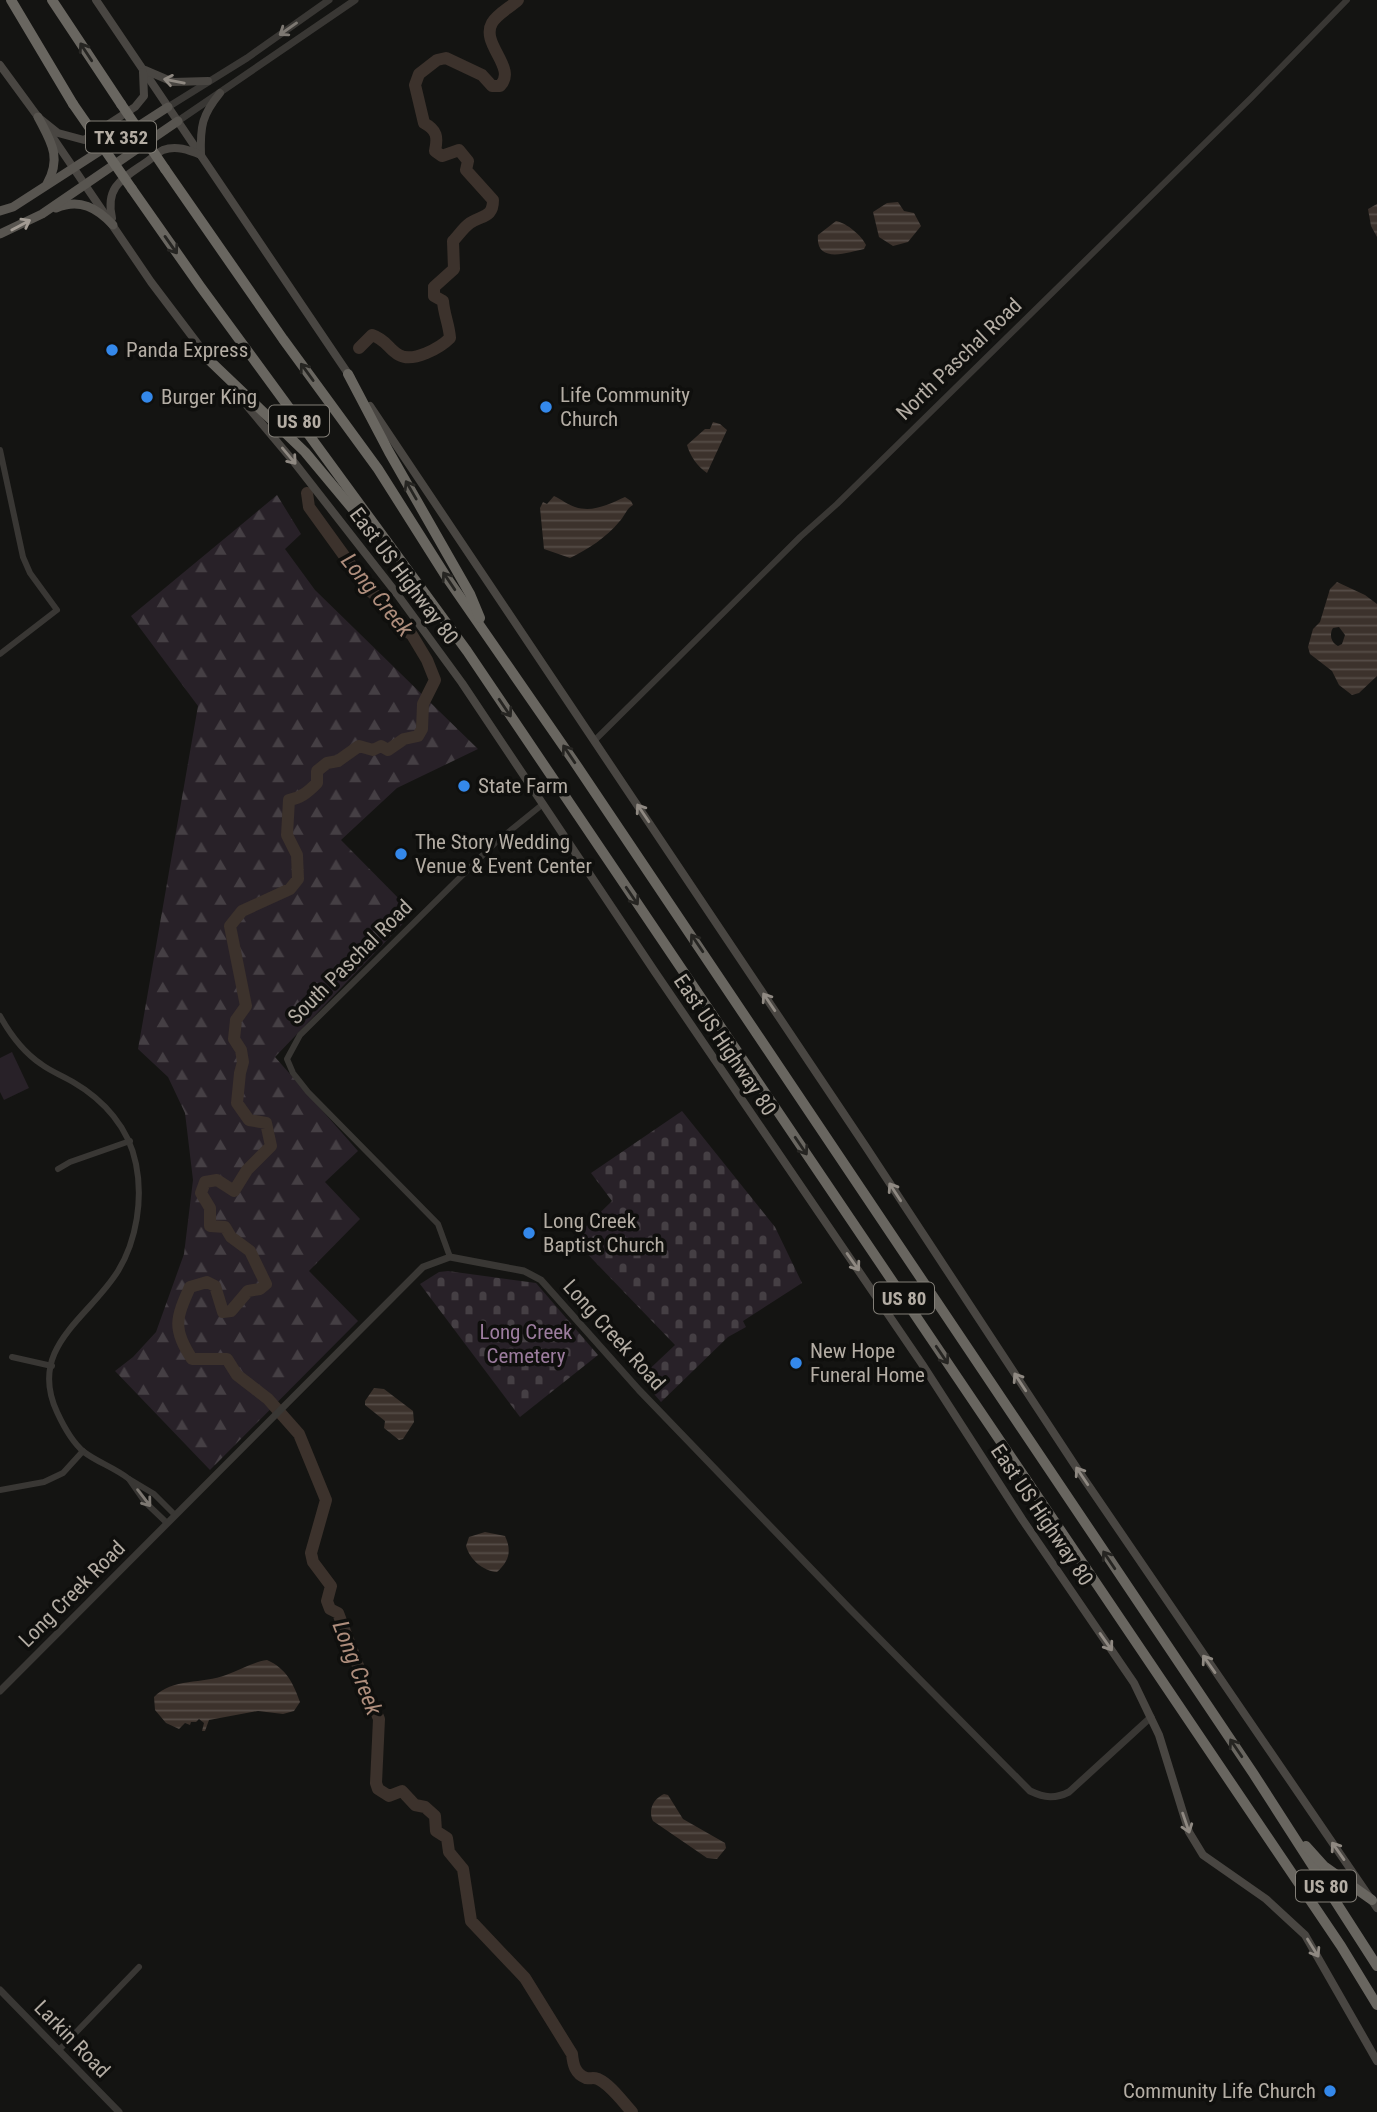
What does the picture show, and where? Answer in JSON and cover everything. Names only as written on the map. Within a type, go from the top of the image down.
[{"type":"highway","name":"US 80","points":[[11,0],[73,104],[132,189],[467,651],[1341,1946],[1377,2005]]},
{"type":"highway","name":"US 80","points":[[52,0],[164,169],[378,469],[447,578],[779,1066],[1273,1805],[1377,1966]]},
{"type":"highway","points":[[209,360],[305,452],[467,651]]},
{"type":"highway","points":[[348,374],[389,452],[471,594],[488,636]]},
{"type":"highway","points":[[1273,1805],[1324,1866],[1375,1902]]},
{"type":"highway","points":[[1341,1946],[1377,2016]]},
{"type":"main road","points":[[96,0],[594,741],[1082,1476],[1375,1902]]},
{"type":"main road","name":"East US Highway 80","points":[[0,65],[75,167],[151,282],[209,360],[294,462],[463,683],[1134,1683],[1151,1717],[1194,1843],[1203,1855],[1266,1899],[1293,1921],[1305,1935],[1377,2061]]},
{"type":"main road","points":[[142,69],[173,82],[208,81]]},
{"type":"main road","points":[[38,117],[58,133],[84,140],[135,107],[144,96],[142,69]]},
{"type":"main road","points":[[201,155],[200,132],[203,118],[220,93]]},
{"type":"main road","name":"TX 352","points":[[0,211],[13,207],[168,107]]},
{"type":"main road","points":[[38,117],[54,149],[54,171],[46,185]]},
{"type":"main road","name":"TX 352","points":[[0,234],[41,214],[178,121]]},
{"type":"main road","points":[[113,225],[109,206],[112,191],[121,180],[164,150],[183,148],[201,155]]},
{"type":"main road","points":[[41,214],[65,204],[85,204],[101,212],[113,225]]},
{"type":"street","points":[[168,107],[247,58],[329,0]]},
{"type":"street","points":[[178,121],[355,0]]},
{"type":"street","name":"North Paschal Road","points":[[594,741],[1220,129],[1347,0]]},
{"type":"street","points":[[0,450],[23,557],[30,573],[57,610],[0,654]]},
{"type":"street","name":"South Paschal Road","points":[[450,1257],[438,1224],[307,1091],[293,1073],[287,1059],[300,1035],[495,843],[542,804]]},
{"type":"street","points":[[0,1017],[22,1048],[41,1065],[96,1096],[130,1141],[141,1191],[130,1242],[120,1269],[103,1293],[65,1333],[49,1377],[51,1400],[61,1422],[83,1451],[116,1468],[154,1494],[175,1515]]},
{"type":"street","points":[[58,1169],[70,1162],[130,1141]]},
{"type":"street","name":"Long Creek Road","points":[[0,1691],[422,1267],[450,1257],[524,1271],[541,1280],[639,1390],[1030,1791],[1051,1798],[1069,1792],[1151,1717]]},
{"type":"street","points":[[12,1357],[52,1366]]},
{"type":"street","points":[[0,1490],[44,1482],[63,1473],[83,1451]]},
{"type":"street","points":[[129,1479],[145,1502],[167,1523]]},
{"type":"street","points":[[59,2050],[139,1967]]},
{"type":"street","name":"Larkin Road","points":[[0,1990],[119,2112]]},
{"type":"green space","points":[[277,495],[301,534],[285,549],[315,590],[478,749],[397,788],[341,840],[413,913],[275,1057],[358,1151],[325,1182],[360,1219],[309,1271],[358,1321],[210,1470],[115,1371],[133,1357],[156,1332],[184,1254],[193,1180],[185,1113],[168,1077],[138,1049],[198,706],[131,616]]},
{"type":"green space","points":[[12,1052],[29,1088],[4,1100],[0,1092],[0,1058]]},
{"type":"green space","name":"Long Creek Cemetery","points":[[682,1111],[775,1227],[802,1283],[743,1321],[746,1327],[728,1337],[661,1402],[640,1378],[675,1345],[573,1239],[612,1201],[591,1173]]},
{"type":"green space","name":"Long Creek Cemetery","points":[[439,1272],[536,1283],[598,1355],[520,1417],[420,1284]]},
{"type":"shaded area","points":[[898,202],[904,211],[914,213],[921,226],[908,242],[893,246],[879,237],[873,212],[887,203]]},
{"type":"shaded area","points":[[1377,204],[1377,237],[1371,226],[1368,209]]},
{"type":"shaded area","points":[[836,221],[858,234],[866,245],[864,249],[842,254],[822,250],[818,244],[818,235]]},
{"type":"shaded area","points":[[713,422],[727,430],[707,473],[694,460],[687,445],[705,429],[710,429]]},
{"type":"shaded area","points":[[554,496],[582,509],[601,507],[625,497],[633,505],[603,538],[570,558],[544,549],[540,508],[543,502],[547,504]]},
{"type":"shaded area","points":[[1337,582],[1365,595],[1377,604],[1377,676],[1359,693],[1352,695],[1339,685],[1332,671],[1310,654],[1308,647],[1313,629],[1320,622],[1330,589]],"holes":[[[1339,627],[1345,635],[1342,644],[1338,646],[1332,641],[1333,628]]]},
{"type":"shaded area","points":[[374,1388],[384,1389],[413,1411],[414,1422],[403,1439],[399,1440],[384,1428],[385,1421],[365,1405]]},
{"type":"shaded area","points":[[485,1532],[505,1536],[507,1541],[508,1556],[497,1572],[478,1564],[466,1546],[469,1537]]},
{"type":"shaded area","points":[[267,1660],[280,1668],[292,1683],[300,1702],[294,1711],[283,1714],[258,1711],[209,1720],[205,1731],[202,1731],[204,1723],[199,1719],[190,1725],[185,1723],[179,1729],[166,1723],[155,1710],[154,1697],[161,1691],[179,1684],[217,1678]]},
{"type":"shaded area","points":[[664,1794],[668,1795],[683,1819],[725,1843],[726,1848],[717,1859],[707,1858],[653,1821],[652,1805]]},
{"type":"waterway","name":"Long Creek","points":[[359,348],[372,335],[381,339],[399,355],[411,357],[433,350],[450,338],[443,301],[434,296],[434,287],[454,269],[453,241],[468,225],[489,213],[493,200],[466,170],[468,161],[459,150],[442,156],[435,151],[435,134],[432,128],[424,123],[415,85],[419,74],[437,60],[446,58],[482,75],[492,86],[500,86],[505,72],[490,31],[494,20],[518,0]]},
{"type":"waterway","name":"Long Creek","points":[[307,493],[309,507],[369,590],[386,604],[400,626],[412,635],[435,680],[423,704],[422,729],[418,736],[404,739],[388,750],[381,746],[373,750],[359,746],[338,761],[327,763],[317,771],[317,783],[314,786],[301,796],[289,800],[287,835],[297,855],[298,879],[290,889],[242,911],[230,926],[246,1006],[236,1020],[234,1039],[241,1050],[243,1062],[237,1103],[249,1120],[266,1123],[271,1146],[247,1170],[234,1191],[217,1180],[205,1182],[201,1193],[210,1208],[210,1226],[225,1227],[231,1237],[250,1251],[266,1284],[260,1289],[248,1291],[231,1311],[223,1312],[215,1286],[207,1282],[190,1287],[179,1315],[179,1331],[192,1359],[227,1359],[237,1375],[268,1399],[299,1434],[326,1500],[311,1553],[313,1562],[331,1586],[327,1601],[330,1609],[338,1613],[363,1679],[367,1705],[376,1712],[379,1719],[378,1789],[389,1796],[402,1791],[415,1805],[425,1807],[435,1816],[436,1831],[447,1838],[449,1852],[463,1869],[471,1921],[525,1978],[572,2054],[577,2071],[586,2078],[596,2078],[603,2082],[632,2112]]},
{"type":"place","name":"Panda Express","points":[[112,350]]},
{"type":"place","name":"Burger King","points":[[147,397]]},
{"type":"place","name":"Life Community Church","points":[[546,407]]},
{"type":"place","name":"State Farm","points":[[464,786]]},
{"type":"place","name":"The Story Wedding Venue & Event Center","points":[[401,854]]},
{"type":"place","name":"Long Creek Baptist Church","points":[[529,1233]]},
{"type":"place","name":"New Hope Funeral Home","points":[[796,1363]]},
{"type":"place","name":"Community Life Church","points":[[1330,2091]]}]
